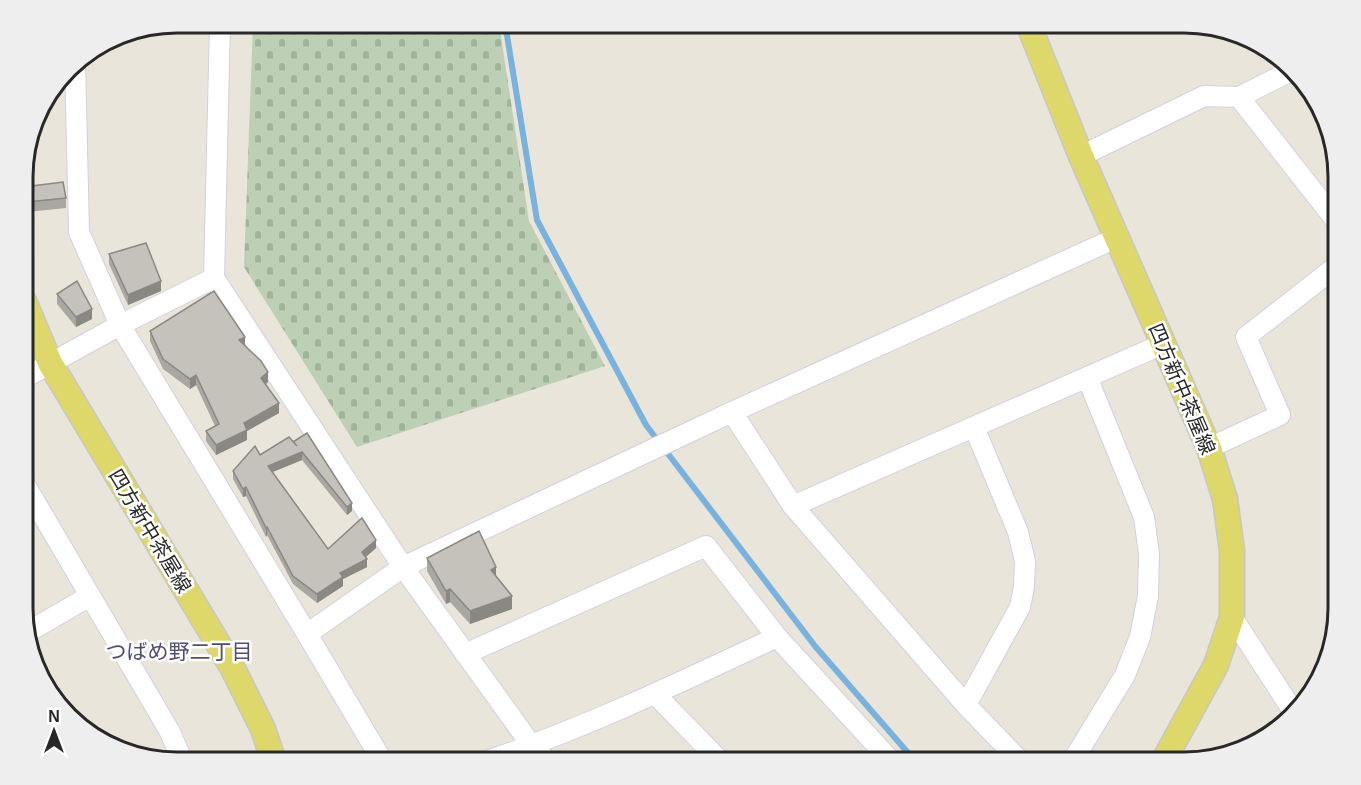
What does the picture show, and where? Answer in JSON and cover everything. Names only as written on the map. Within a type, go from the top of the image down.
[{"type":"main road","name":"四方新中茶屋線","points":[[1032,33],[1081,156],[1209,448],[1225,499],[1232,551],[1232,617],[1216,665],[1168,752]]},
{"type":"main road","name":"四方新中茶屋線","points":[[33,322],[50,363],[232,667],[263,729],[271,752]]},
{"type":"street","points":[[220,33],[214,278],[403,567],[538,752]]},
{"type":"street","points":[[1081,156],[1204,96],[1239,97],[1285,74]]},
{"type":"street","points":[[75,76],[79,232],[120,325],[377,752]]},
{"type":"street","points":[[1239,97],[1328,210]]},
{"type":"street","points":[[307,634],[403,567],[732,412],[1116,238]]},
{"type":"street","points":[[1209,448],[1280,415],[1246,337],[1328,273]]},
{"type":"street","points":[[33,373],[120,325],[214,278]]},
{"type":"street","points":[[793,506],[1163,344]]},
{"type":"street","points":[[1078,752],[1125,675],[1140,637],[1148,596],[1149,554],[1144,517],[1087,377]]},
{"type":"street","points":[[732,412],[793,506],[1004,752]]},
{"type":"street","points":[[966,705],[1020,607],[1024,587],[1025,561],[1018,532],[974,427]]},
{"type":"street","points":[[33,498],[170,732],[179,752]]},
{"type":"street","points":[[465,654],[706,546],[777,637],[883,752]]},
{"type":"street","points":[[34,628],[90,596]]},
{"type":"street","points":[[1232,617],[1289,706]]},
{"type":"street","points":[[514,752],[655,694],[777,637]]},
{"type":"street","points":[[655,694],[711,752]]},
{"type":"green space","points":[[253,33],[501,33],[529,221],[605,366],[357,447],[244,267]]},
{"type":"building","points":[[63,182],[66,198],[33,201],[33,186]]},
{"type":"building","points":[[146,243],[161,281],[128,295],[109,254]]},
{"type":"building","points":[[77,281],[92,309],[76,317],[57,294]]},
{"type":"building","points":[[214,291],[245,337],[239,340],[261,361],[268,372],[261,378],[279,403],[244,423],[247,430],[216,445],[206,431],[219,424],[196,375],[190,379],[163,359],[150,331]]},
{"type":"building","points":[[307,433],[352,503],[347,507],[302,452],[268,466],[328,549],[362,518],[376,540],[362,552],[367,559],[340,573],[343,577],[317,594],[293,576],[246,487],[243,489],[233,471],[255,446],[260,455],[289,437],[293,442]]},
{"type":"building","points":[[479,531],[496,567],[491,570],[512,596],[470,611],[450,589],[446,591],[427,558]]},
{"type":"waterway","points":[[507,33],[537,220],[646,425],[815,646],[907,752]]},
{"type":"district","name":"つばめ野二丁目","points":[[179,652]]}]
